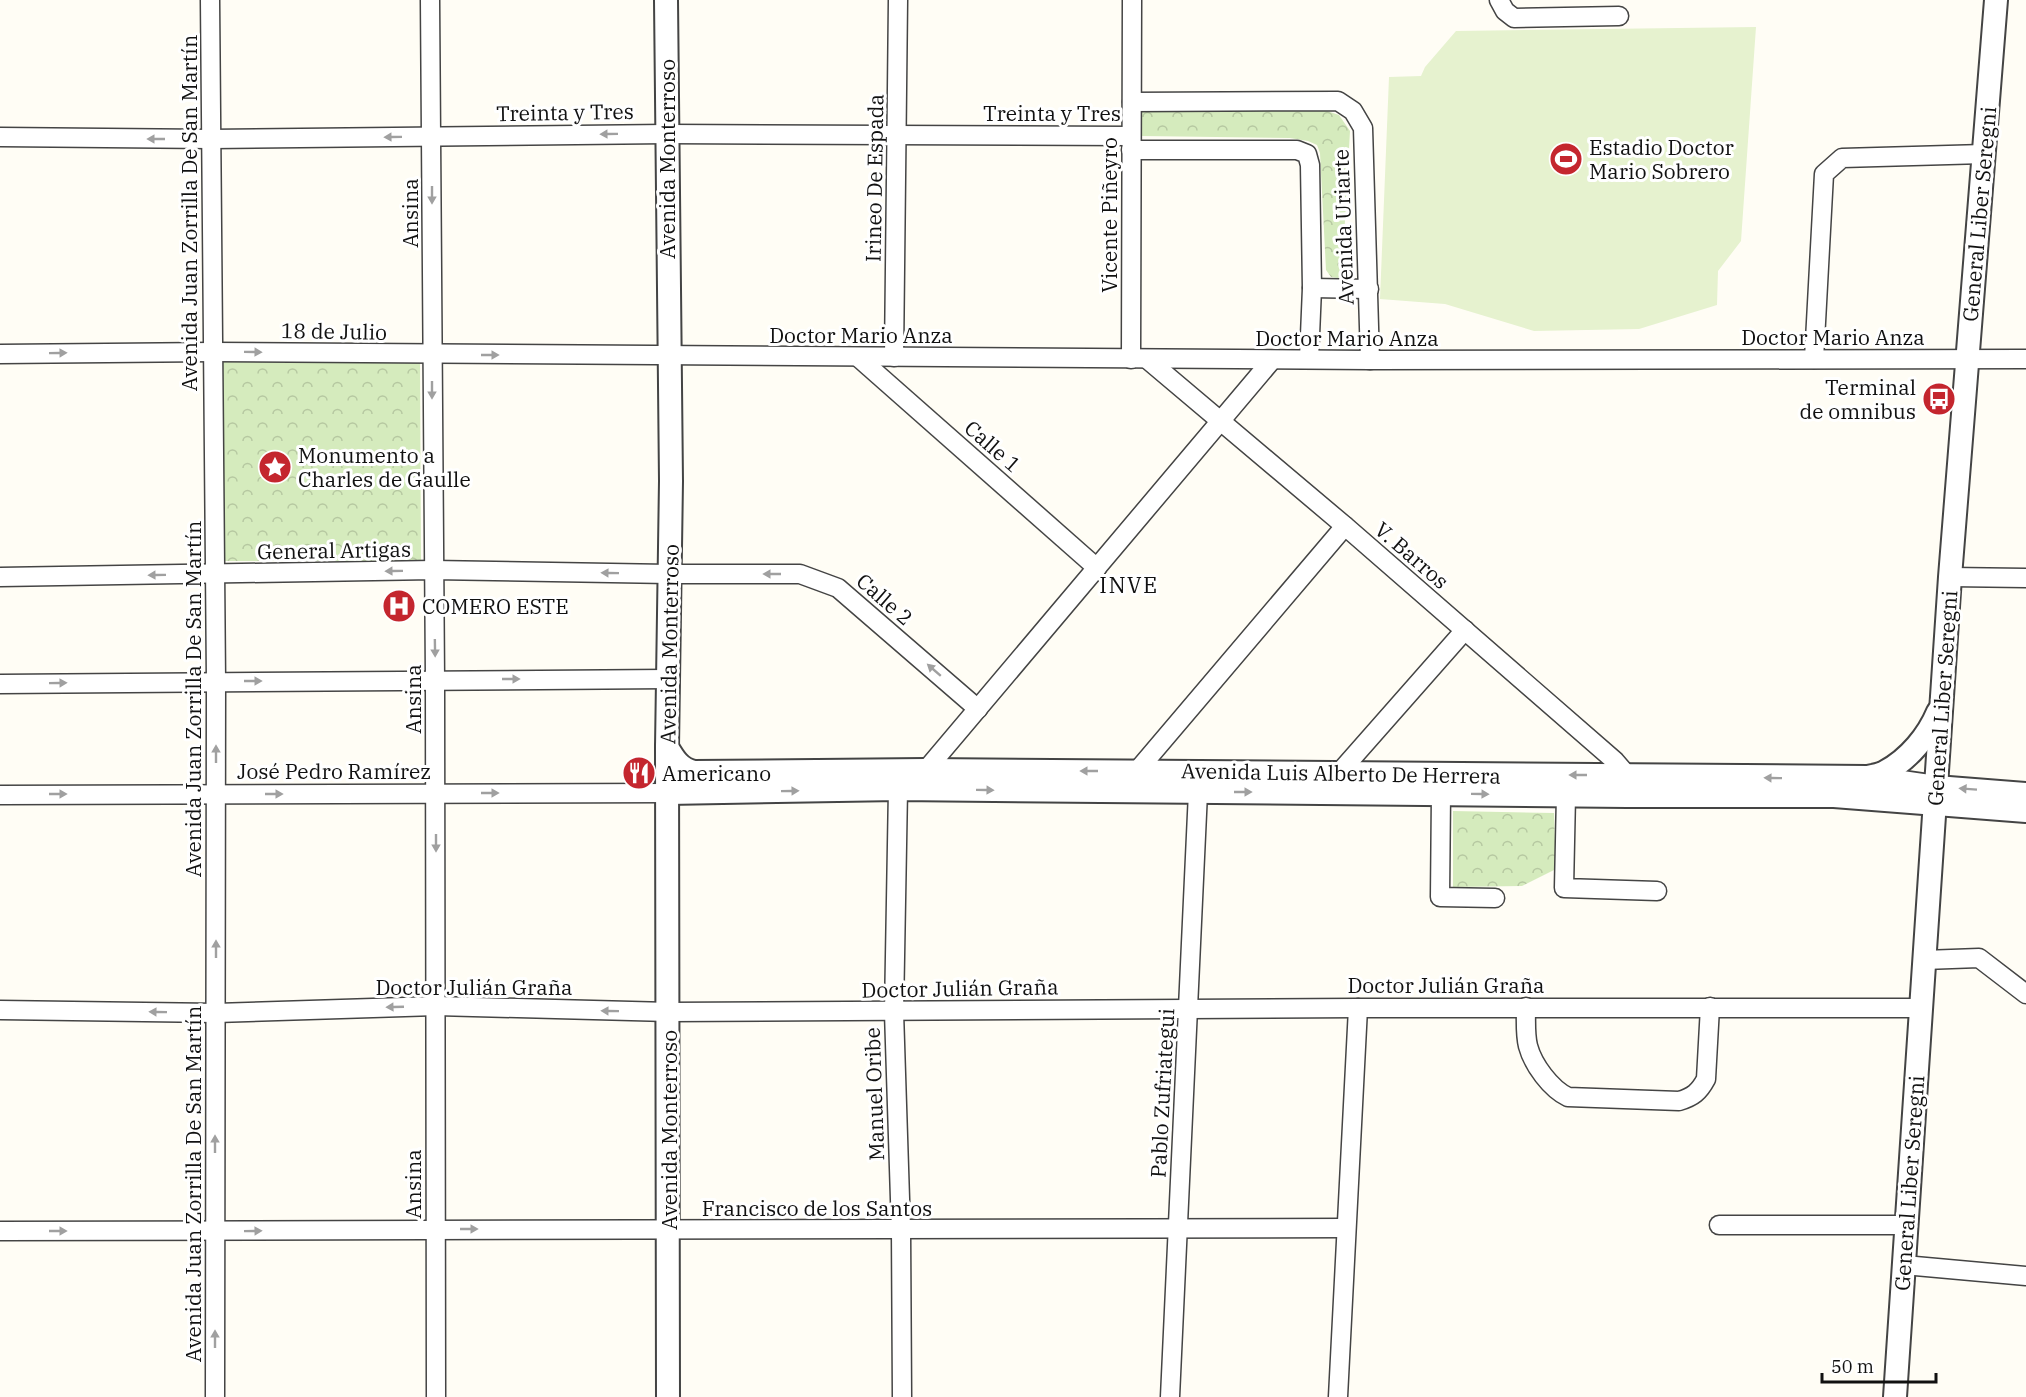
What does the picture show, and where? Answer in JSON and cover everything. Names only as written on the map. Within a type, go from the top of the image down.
[{"type":"street","name":"Avenida Juan Zorrilla De San Martín","points":[[210,0],[216,681],[215,1397]]},
{"type":"street","name":"Ansina","points":[[430,0],[436,794],[436,1397]]},
{"type":"street","name":"Avenida Monterroso","points":[[666,0],[671,481],[667,747],[668,1397]]},
{"type":"street","name":"Irineo De Espada","points":[[894,357],[898,0]]},
{"type":"street","name":"Vicente Piñeyro","points":[[1132,0],[1131,143],[1139,359]]},
{"type":"street","points":[[1499,0],[1505,11],[1514,18],[1619,16]]},
{"type":"street","name":"General Liber Seregni","points":[[1895,1397],[1950,577],[1996,0]]},
{"type":"street","name":"Treinta y Tres","points":[[1132,102],[1338,101],[1353,111],[1363,128]]},
{"type":"street","name":"Avenida Uriarte","points":[[1363,128],[1370,360]]},
{"type":"street","name":"Treinta y Tres","points":[[0,137],[211,139],[667,134],[897,135],[1131,143]]},
{"type":"street","name":"Avenida Uriarte","points":[[1131,143],[1297,150],[1307,154],[1310,165],[1312,288],[1310,359]]},
{"type":"street","points":[[1814,359],[1824,174],[1842,158],[1984,154]]},
{"type":"street","points":[[1312,288],[1369,289]]},
{"type":"street","name":"18 de Julio","points":[[0,354],[213,352],[668,356]]},
{"type":"street","name":"Doctor Mario Anza","points":[[668,356],[1272,360],[2026,359]]},
{"type":"street","name":"Calle 1","points":[[859,358],[1097,568]]},
{"type":"street","name":"V. Barros","points":[[1139,359],[1221,422],[1345,526],[1615,761],[1627,786]]},
{"type":"street","points":[[898,789],[926,770],[1272,360]]},
{"type":"street","points":[[1137,771],[1345,526]]},
{"type":"street","name":"General Artigas","points":[[0,577],[433,570],[669,574]]},
{"type":"street","name":"Calle 2","points":[[669,574],[800,573],[838,588],[978,709]]},
{"type":"street","points":[[1950,577],[2026,578]]},
{"type":"street","points":[[1338,783],[1465,630]]},
{"type":"street","points":[[0,684],[668,679]]},
{"type":"street","points":[[1867,777],[1885,772],[1921,742],[1931,728],[1942,702]]},
{"type":"street","name":"Avenida Luis Alberto De Herrera","points":[[667,747],[675,761],[694,772],[1137,771],[1338,783],[1441,794],[1566,795],[1627,786],[1867,777],[1935,796],[2026,812]]},
{"type":"street","name":"Avenida Luis Alberto De Herrera","points":[[668,793],[898,789],[1198,792],[1338,783],[1627,786],[1834,796],[2026,794]]},
{"type":"street","name":"Manuel Oribe","points":[[898,789],[894,1012],[901,1230],[902,1397]]},
{"type":"street","name":"Pablo Zufriategui","points":[[1170,1397],[1198,792]]},
{"type":"street","name":"José Pedro Ramírez","points":[[0,795],[668,793]]},
{"type":"street","points":[[1441,794],[1440,897],[1495,898]]},
{"type":"street","points":[[1566,795],[1564,888],[1657,891]]},
{"type":"street","points":[[1924,960],[1978,958],[2026,994]]},
{"type":"street","name":"Doctor Julián Graña","points":[[0,1010],[216,1013],[436,1006],[669,1012],[1526,1007],[1920,1008]]},
{"type":"street","points":[[1526,1007],[1529,1048],[1539,1069],[1560,1093],[1569,1097],[1679,1101],[1692,1097],[1701,1089],[1706,1079],[1710,1007]]},
{"type":"street","points":[[1338,1397],[1358,1008]]},
{"type":"street","points":[[1719,1224],[1906,1225]]},
{"type":"street","name":"Francisco de los Santos","points":[[0,1231],[1346,1228]]},
{"type":"street","points":[[1904,1265],[2026,1276]]},
{"type":"green space","name":"Estadio Doctor Mario Sobrero","points":[[1756,27],[1741,241],[1718,271],[1717,305],[1639,329],[1534,331],[1445,304],[1380,299],[1389,77],[1421,76],[1425,67],[1456,31]]},
{"type":"green space","points":[[1141,110],[1324,110],[1339,115],[1350,131],[1342,274],[1338,278],[1331,277],[1326,270],[1320,153],[1317,145],[1290,138],[1141,136]]},
{"type":"green space","points":[[220,359],[420,361],[421,561],[223,561]]},
{"type":"green space","points":[[1453,811],[1554,813],[1556,869],[1522,886],[1453,887]]},
{"type":"place","name":"Estadio Doctor Mario Sobrero","points":[[1566,159]]},
{"type":"place","name":"Terminal de omnibus","points":[[1939,399]]},
{"type":"place","name":"Monumento a Charles de Gaulle","points":[[275,467]]},
{"type":"place","name":"COMERO ESTE","points":[[399,606]]},
{"type":"place","name":"Americano","points":[[639,773]]},
{"type":"district","name":"INVE","points":[[1129,584]]}]
